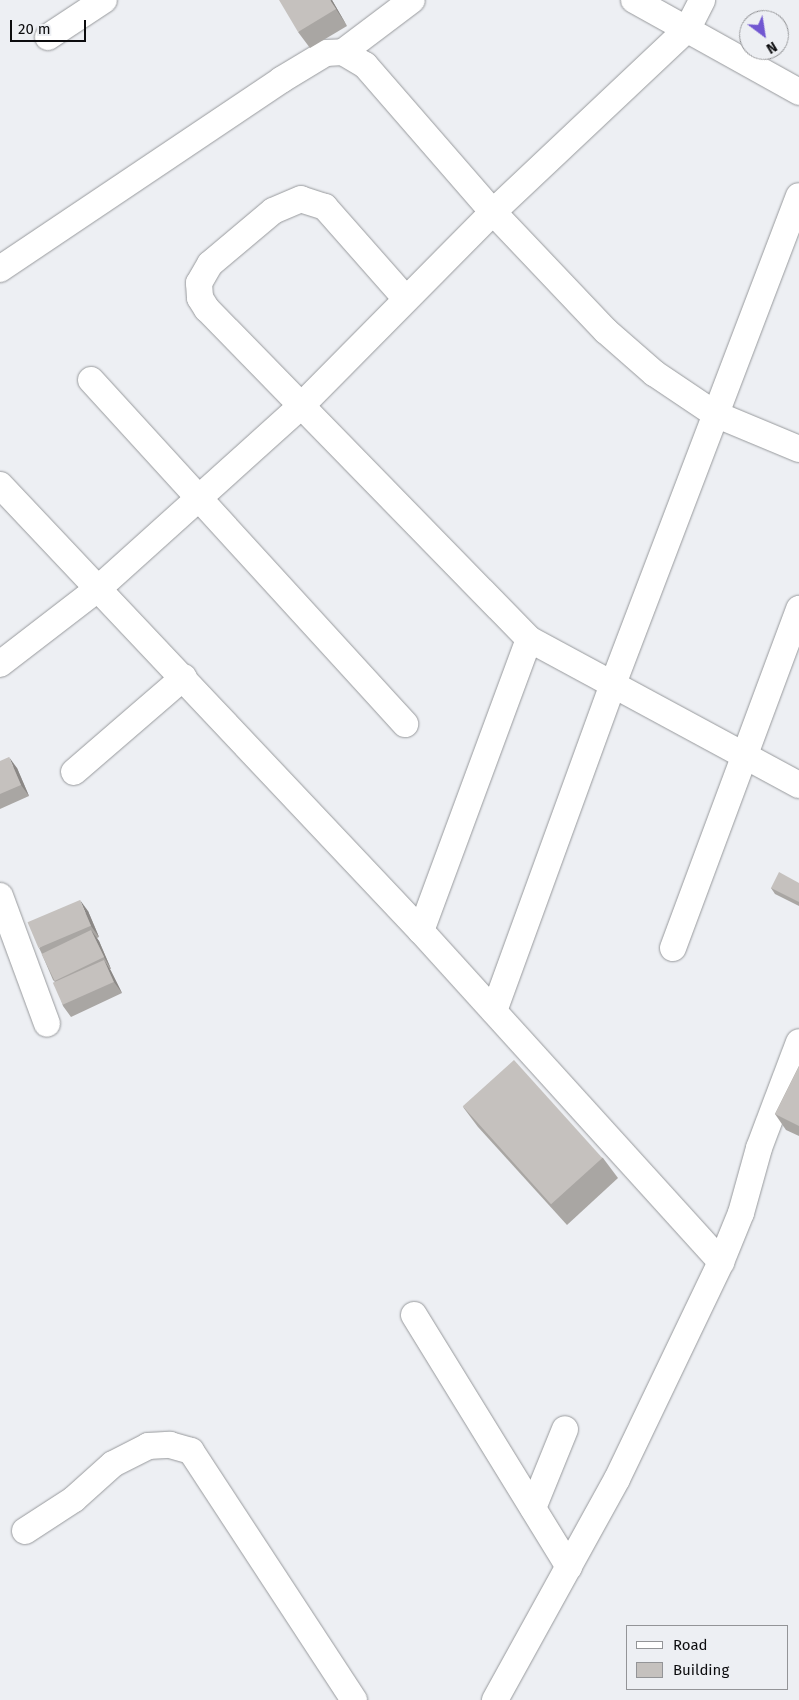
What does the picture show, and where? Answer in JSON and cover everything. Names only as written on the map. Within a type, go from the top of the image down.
[{"type":"street","points":[[48,37],[104,0]]},
{"type":"street","points":[[0,269],[282,80],[326,53],[343,52],[412,0]]},
{"type":"street","points":[[634,0],[688,28],[799,92]]},
{"type":"street","points":[[0,664],[100,587],[300,407],[493,212],[688,28],[702,0]]},
{"type":"street","points":[[343,52],[365,65],[493,212],[606,331],[654,373],[715,414],[799,449]]},
{"type":"street","points":[[494,1012],[613,684],[799,196]]},
{"type":"street","points":[[406,299],[326,208],[313,200],[301,199],[273,211],[210,264],[199,283],[200,298],[207,309],[300,407],[529,639],[799,785]]},
{"type":"street","points":[[91,380],[200,496],[406,724]]},
{"type":"street","points":[[0,485],[100,587],[421,932],[721,1262]]},
{"type":"street","points":[[673,948],[746,756],[799,609]]},
{"type":"street","points":[[421,932],[529,639]]},
{"type":"street","points":[[74,772],[184,677]]},
{"type":"street","points":[[0,896],[48,1024]]},
{"type":"street","points":[[495,1700],[617,1479],[721,1262],[741,1213],[759,1148],[799,1042]]},
{"type":"street","points":[[414,1315],[569,1567]]},
{"type":"street","points":[[533,1508],[565,1429]]},
{"type":"street","points":[[25,1531],[74,1499],[112,1464],[148,1446],[170,1445],[191,1451],[354,1700]]},
{"type":"building","points":[[279,0],[330,0],[336,9],[298,32]]},
{"type":"building","points":[[9,757],[21,785],[0,794],[0,761]]},
{"type":"building","points":[[779,872],[799,883],[799,902],[771,888]]},
{"type":"building","points":[[80,900],[91,926],[38,948],[28,922]]},
{"type":"building","points":[[91,930],[104,957],[55,981],[42,954]]},
{"type":"building","points":[[104,960],[114,982],[63,1005],[53,983]]},
{"type":"building","points":[[514,1060],[602,1158],[551,1204],[463,1106]]},
{"type":"building","points":[[799,1066],[799,1126],[775,1114]]}]
